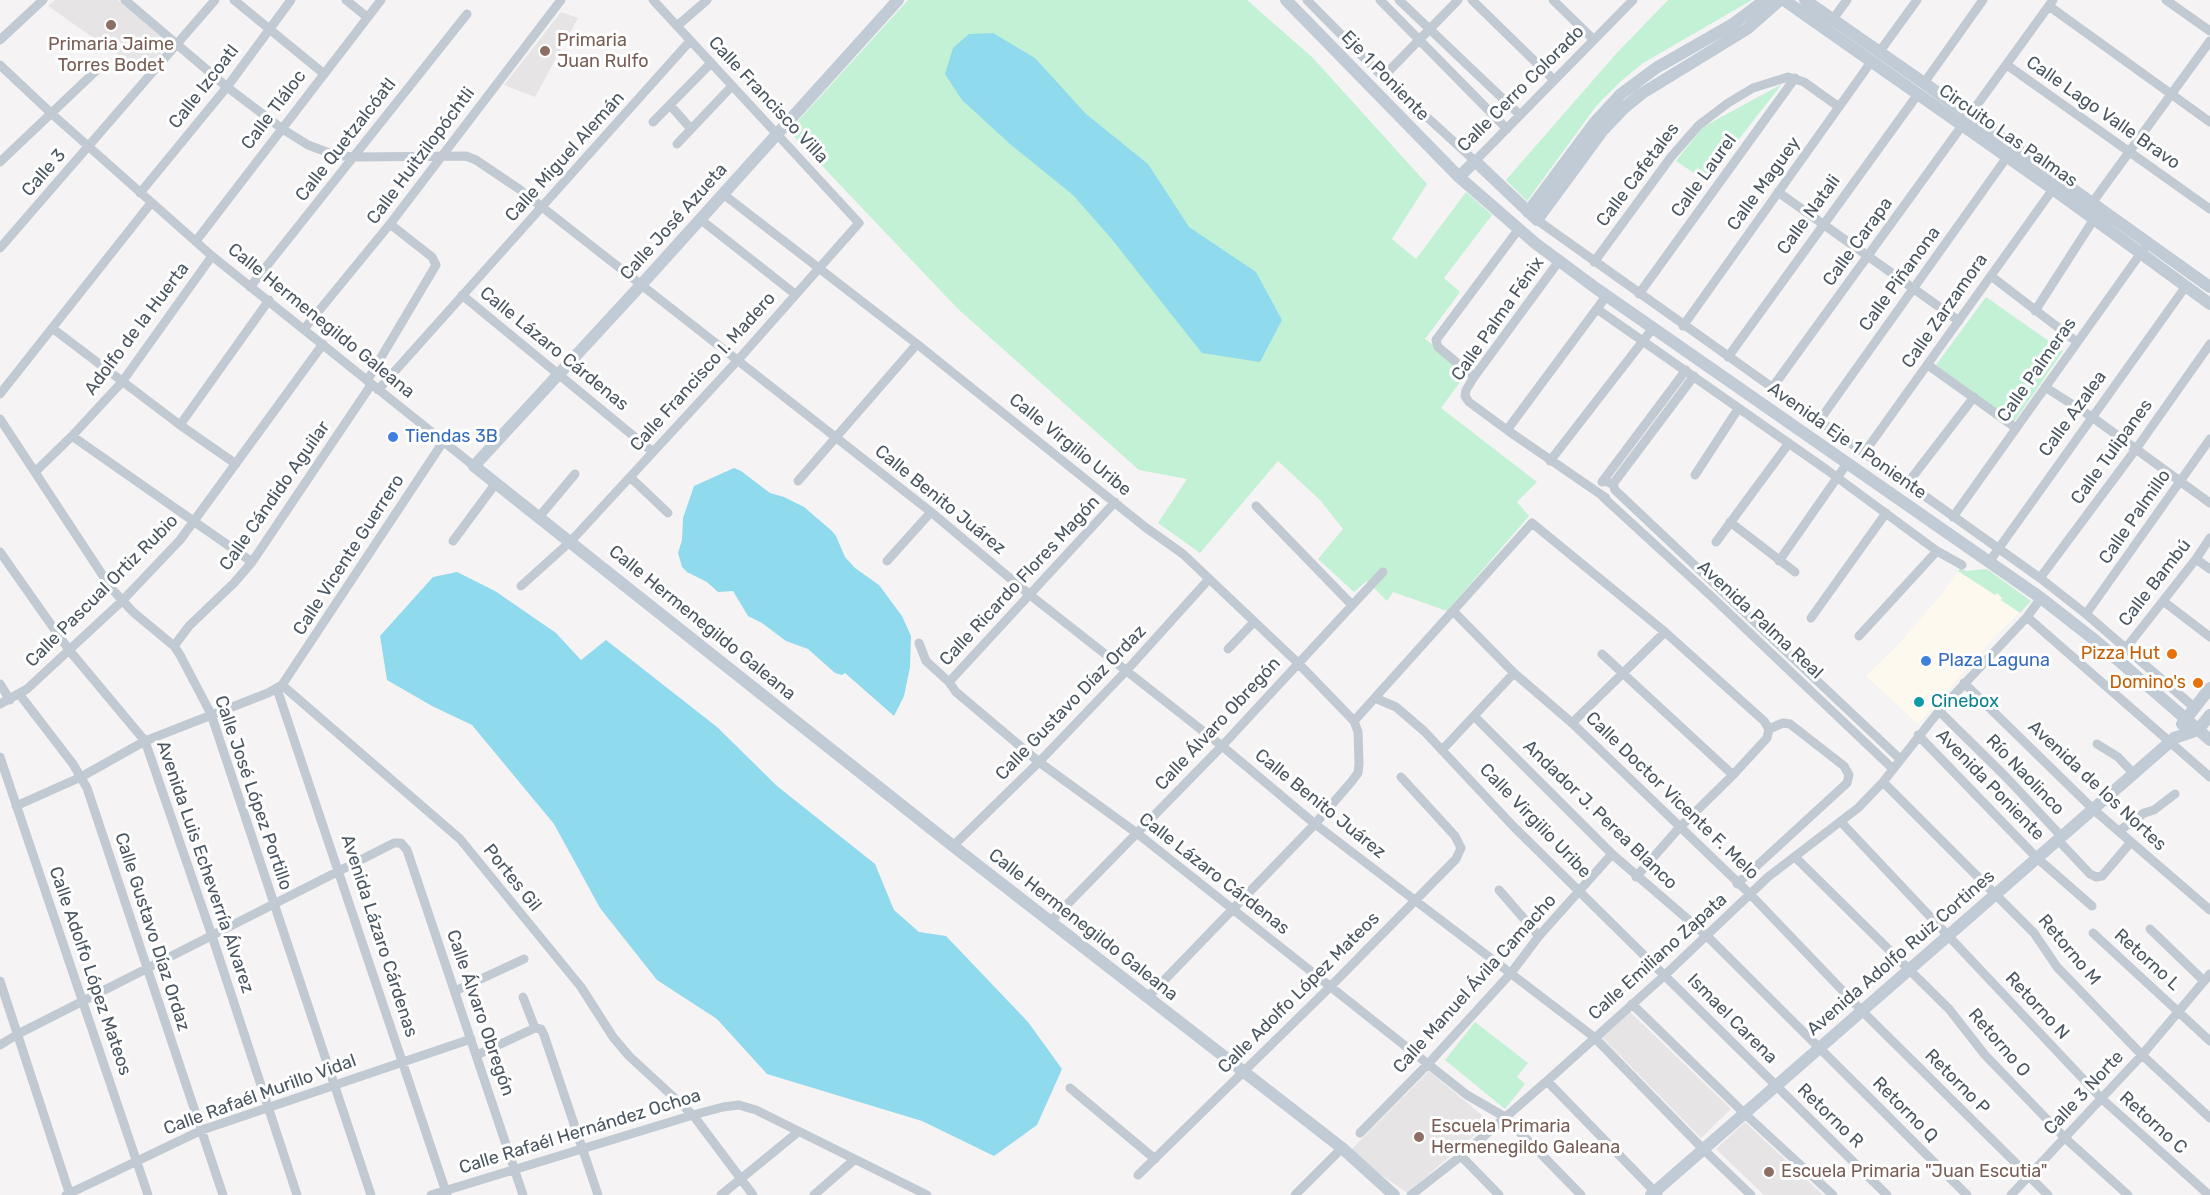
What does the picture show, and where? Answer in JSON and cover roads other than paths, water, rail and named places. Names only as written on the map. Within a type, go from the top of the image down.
[{"type":"street","points":[[125,0],[227,87]]},
{"type":"street","name":"Calle 3","points":[[0,248],[215,0]]},
{"type":"street","points":[[234,0],[323,73]]},
{"type":"street","name":"Calle Izcoatl","points":[[140,194],[227,87],[291,0]]},
{"type":"street","points":[[346,0],[367,17]]},
{"type":"street","name":"Calle Tláloc","points":[[196,241],[381,0]]},
{"type":"street","name":"Calle Huitzilopóchtli","points":[[304,329],[390,224],[561,0]]},
{"type":"street","name":"Calle Francisco Villa","points":[[653,0],[859,223]]},
{"type":"street","points":[[677,26],[707,0]]},
{"type":"street","name":"Calle José Azueta","points":[[474,466],[898,0]]},
{"type":"street","name":"Eje 1 Poniente","points":[[1286,0],[1459,177]]},
{"type":"street","points":[[1307,0],[1383,77],[1533,216],[1624,108],[1641,94],[1747,29],[1775,1]]},
{"type":"street","points":[[1380,0],[1507,129]]},
{"type":"street","points":[[1399,0],[1520,115]]},
{"type":"street","points":[[1383,77],[1458,0]]},
{"type":"street","points":[[1472,0],[1554,80]]},
{"type":"street","points":[[1553,0],[1594,40]]},
{"type":"street","points":[[1617,0],[1625,8]]},
{"type":"street","name":"Calle Cerro Colorado","points":[[1459,177],[1633,0]]},
{"type":"street","name":"Circuito Las Palmas","points":[[1805,0],[1924,83],[2007,157],[2210,304]]},
{"type":"street","points":[[1833,19],[1847,0]]},
{"type":"street","points":[[1880,51],[1917,0]]},
{"type":"street","points":[[1924,83],[1983,0]]},
{"type":"street","points":[[2166,0],[2210,31]]},
{"type":"street","points":[[0,40],[40,1]]},
{"type":"street","name":"Circuito Las Palmas","points":[[1775,1],[1918,94],[1967,121],[2092,203],[2210,287]]},
{"type":"street","points":[[2051,3],[2210,122]]},
{"type":"street","name":"Calle Carapa","points":[[1772,388],[2051,3]]},
{"type":"street","name":"Calle Quetzalcóatl","points":[[250,286],[467,14]]},
{"type":"street","name":"Calle Miguel Alemán","points":[[372,385],[462,295],[690,41]]},
{"type":"street","points":[[2092,203],[2210,41]]},
{"type":"street","name":"Calle Maguey","points":[[1683,326],[1871,62]]},
{"type":"street","points":[[653,122],[711,63]]},
{"type":"street","name":"Calle Hermenegildo Galeana","points":[[0,65],[140,194],[212,256],[953,846],[1342,1148],[1394,1195]]},
{"type":"street","name":"Calle Lago Valle Bravo","points":[[2007,65],[2210,208]]},
{"type":"street","points":[[0,162],[101,66]]},
{"type":"street","points":[[1795,78],[1839,107]]},
{"type":"street","name":"Calle Cafetales","points":[[1594,262],[1671,158],[1699,125],[1728,102],[1753,88],[1777,79],[1795,78]]},
{"type":"street","name":"Calle Laurel","points":[[1639,294],[1795,78]]},
{"type":"street","points":[[677,144],[732,86]]},
{"type":"street","name":"Calle Benito Juárez","points":[[227,87],[281,128],[321,151],[354,157],[455,155],[476,160],[543,207],[931,512],[1030,595],[1222,746],[1315,824],[1594,1037],[1751,1195]]},
{"type":"street","name":"Calle Natali","points":[[1728,357],[1918,94]]},
{"type":"street","points":[[670,105],[691,129]]},
{"type":"street","name":"Calle Piñanona","points":[[1819,421],[2007,157]]},
{"type":"street","name":"Avenida Eje 1 Poniente","points":[[1459,177],[1518,230],[1559,261],[2041,598],[2096,641],[2210,740]]},
{"type":"street","name":"Calle Zarzamora","points":[[1864,453],[2053,189]]},
{"type":"street","points":[[1778,192],[1959,321]]},
{"type":"street","name":"Calle Virgilio Uribe","points":[[723,194],[917,344],[1145,527],[1184,554],[1298,663],[1354,722]]},
{"type":"street","points":[[0,394],[151,203]]},
{"type":"street","name":"Avenida Eje 1 Poniente","points":[[1533,216],[1683,326],[2040,578],[2086,614],[2195,708]]},
{"type":"street","points":[[700,219],[795,294]]},
{"type":"street","points":[[2035,310],[2094,219]]},
{"type":"street","name":"Calle Francisco I. Madero","points":[[521,586],[571,542],[738,360],[859,223]]},
{"type":"street","points":[[372,385],[435,265],[432,257],[390,224]]},
{"type":"street","points":[[1474,377],[1438,347],[1436,340],[1518,230]]},
{"type":"street","name":"Calle Palmeras","points":[[1953,517],[2148,243]]},
{"type":"street","name":"Adolfo de la Huerta","points":[[35,472],[122,382],[212,256]]},
{"type":"street","name":"Calle Palma Fénix","points":[[1465,396],[1474,377],[1559,261]]},
{"type":"street","points":[[1991,276],[2077,342]]},
{"type":"street","name":"Calle Azalea","points":[[1989,562],[2186,286]]},
{"type":"street","name":"Calle Lázaro Cárdenas","points":[[462,295],[653,452]]},
{"type":"street","points":[[1507,430],[1607,295]]},
{"type":"street","points":[[180,425],[269,300]]},
{"type":"street","name":"Avenida Eje 1 Poniente","points":[[1597,309],[1837,477],[1937,551],[1962,565]]},
{"type":"street","points":[[52,328],[180,425],[236,464]]},
{"type":"street","points":[[1550,461],[1653,328]]},
{"type":"street","points":[[1665,355],[1673,342]]},
{"type":"street","name":"Calle Pascual Ortiz Rubio","points":[[0,704],[20,695],[122,601],[175,546],[196,521],[323,344]]},
{"type":"street","points":[[798,481],[917,344]]},
{"type":"street","name":"Calle Tulipanes","points":[[2040,578],[2210,344]]},
{"type":"street","points":[[1928,364],[2016,428]]},
{"type":"street","points":[[1611,485],[1599,486],[1601,494],[1611,497],[1611,485],[1690,373]]},
{"type":"street","name":"Calle Cándido Aguilar","points":[[174,646],[189,626],[234,583],[252,562],[372,385]]},
{"type":"street","points":[[2045,387],[2092,417],[2210,503]]},
{"type":"street","name":"Avenida Palma Real","points":[[1465,396],[1469,402],[1550,461],[1601,494],[1714,592],[1804,684],[1893,769]]},
{"type":"street","points":[[1907,484],[1974,397]]},
{"type":"street","points":[[1695,475],[1738,409]]},
{"type":"street","name":"Calle José López Portillo","points":[[0,419],[111,588],[122,601],[174,646],[211,714],[371,1195]]},
{"type":"street","points":[[72,436],[252,562]]},
{"type":"street","name":"Calle Palmillo","points":[[2086,614],[2210,439]]},
{"type":"street","name":"Calle Vicente Guerrero","points":[[280,687],[443,442]]},
{"type":"street","points":[[1716,542],[1790,444]]},
{"type":"street","points":[[1779,561],[1848,462]]},
{"type":"street","points":[[539,517],[575,474]]},
{"type":"street","points":[[630,477],[668,513]]},
{"type":"street","points":[[453,542],[496,483]]},
{"type":"street","points":[[1611,485],[1714,592],[1811,676],[1900,759]]},
{"type":"street","name":"Calle Ricardo Flores Magón","points":[[950,682],[1114,502]]},
{"type":"street","points":[[1256,506],[1352,605]]},
{"type":"street","points":[[887,561],[931,512]]},
{"type":"street","points":[[1811,618],[1886,513]]},
{"type":"street","points":[[1730,522],[1796,572]]},
{"type":"street","points":[[1147,998],[1315,824],[1358,773],[1358,732],[1354,722],[1532,523],[1665,632],[1764,721],[1768,729],[1767,738],[1679,828],[1636,876]]},
{"type":"street","name":"Calle Bambú","points":[[2126,648],[2210,538]]},
{"type":"street","points":[[1859,636],[1937,551]]},
{"type":"street","name":"Avenida Luis Echeverría Álvarez","points":[[0,552],[69,650],[145,741],[297,1195]]},
{"type":"street","points":[[2196,559],[2210,569]]},
{"type":"street","name":"Calle Álvaro Obregón","points":[[1050,922],[1222,746],[1383,572]]},
{"type":"street","name":"Calle Gustavo Díaz Ordaz","points":[[953,846],[1039,762],[1127,670],[1209,579]]},
{"type":"street","name":"Calle Emiliano Zapata","points":[[1411,1195],[1461,1156],[1665,975],[1768,877],[1858,808],[1883,782],[1918,735],[2027,617],[2041,598]]},
{"type":"street","points":[[2163,602],[2210,637]]},
{"type":"street","name":"Calle Doctor Vicente F. Melo","points":[[1453,611],[1514,673],[1572,723],[1751,895],[1862,1011]]},
{"type":"street","points":[[2027,617],[2172,740],[2210,777]]},
{"type":"street","points":[[1228,648],[1254,622]]},
{"type":"street","points":[[1572,723],[1665,632]]},
{"type":"street","name":"Calle Lázaro Cárdenas","points":[[919,643],[926,661],[950,682],[956,692],[1039,762],[1138,834],[1467,1095],[1505,1117],[1581,1195]]},
{"type":"street","points":[[1602,654],[1733,775]]},
{"type":"street","points":[[1443,748],[1514,673]]},
{"type":"street","points":[[1804,684],[1811,676]]},
{"type":"street","name":"Avenida de los Nortes","points":[[1964,683],[2094,810],[2210,910]]},
{"type":"street","points":[[0,684],[10,700]]},
{"type":"street","points":[[16,806],[81,777],[145,741],[280,687]]},
{"type":"street","name":"Avenida Lázaro Cárdenas","points":[[280,687],[446,1193]]},
{"type":"street","name":"Portes Gil","points":[[280,687],[460,839],[580,987],[600,1019],[619,1043],[693,1115],[753,1195]]},
{"type":"street","name":"Avenida Adolfo Ruiz Cortines","points":[[1654,1194],[2172,740],[2185,719],[2210,688]]},
{"type":"street","name":"Calle Gustavo Díaz Ordaz","points":[[20,695],[87,788],[224,1195]]},
{"type":"street","name":"Calle Virgilio Uribe","points":[[1375,698],[1396,707],[1443,748],[1513,826],[1665,975]]},
{"type":"street","name":"Río Naolinco","points":[[1939,711],[2006,777],[2090,874],[2096,877],[2102,876],[2131,842]]},
{"type":"street","points":[[2198,730],[2210,715]]},
{"type":"street","name":"Andador J. Perea Blanco","points":[[1474,716],[1612,854],[1706,935],[1820,1048]]},
{"type":"street","points":[[1737,884],[1846,783],[1849,775],[1844,766],[1790,724],[1783,723],[1768,729]]},
{"type":"street","name":"Avenida Adolfo Ruiz Cortines","points":[[2172,740],[2198,730]]},
{"type":"street","name":"Avenida Poniente","points":[[1918,735],[2037,858]]},
{"type":"street","points":[[2097,744],[2118,758],[2134,774]]},
{"type":"street","name":"Calle Adolfo López Mateos","points":[[0,757],[148,1195]]},
{"type":"street","name":"Calle Adolfo López Mateos","points":[[1138,1174],[1331,986],[1456,859],[1461,848],[1455,837],[1401,777]]},
{"type":"street","name":"Retorno M","points":[[1883,782],[2034,933],[2057,967],[2142,1055],[2210,1118]]},
{"type":"street","points":[[2119,831],[2175,794]]},
{"type":"street","name":"Retorno N","points":[[1841,822],[2102,1099]]},
{"type":"street","name":"Calle Álvaro Obregón","points":[[340,872],[394,843],[401,843],[407,850],[523,1195]]},
{"type":"street","name":"Calle Manuel Ávila Camacho","points":[[1360,1133],[1428,1064],[1511,973],[1539,936],[1612,854]]},
{"type":"street","name":"Retorno O","points":[[1795,857],[1949,1009],[1984,1055],[2065,1138],[2128,1195]]},
{"type":"street","points":[[2037,858],[2092,906]]},
{"type":"street","points":[[0,1045],[340,872]]},
{"type":"street","points":[[1499,890],[1539,936]]},
{"type":"street","points":[[2150,929],[2205,980],[2210,993]]},
{"type":"street","name":"Retorno L","points":[[2093,933],[2210,1041]]},
{"type":"street","points":[[455,991],[524,959]]},
{"type":"street","name":"Ismael Carena","points":[[1665,975],[1775,1086]]},
{"type":"street","name":"Calle 3 Norte","points":[[2012,1195],[2142,1055],[2205,980]]},
{"type":"street","points":[[0,981],[68,1195]]},
{"type":"street","points":[[524,997],[583,1149],[598,1195]]},
{"type":"street","points":[[1632,1004],[1745,1114],[1833,1195]]},
{"type":"street","name":"Retorno P","points":[[1862,1011],[2048,1195]]},
{"type":"street","points":[[477,1055],[538,1029]]},
{"type":"street","name":"Calle Rafaél Murillo Vidal","points":[[68,1195],[136,1160],[202,1130],[471,1039]]},
{"type":"street","name":"Retorno Q","points":[[1820,1048],[1967,1195]]},
{"type":"street","points":[[1546,1081],[1654,1194]]},
{"type":"street","name":"Retorno R","points":[[1775,1086],[1887,1195]]},
{"type":"street","points":[[1070,1088],[1155,1159]]},
{"type":"street","name":"Retorno C","points":[[2102,1099],[2209,1195]]},
{"type":"street","name":"Calle Rafaél Hernández Ochoa","points":[[431,1195],[446,1193],[515,1169],[723,1107],[739,1105],[756,1110],[798,1132]]},
{"type":"street","points":[[721,1195],[798,1132],[854,1160],[909,1192],[927,1195]]},
{"type":"street","points":[[1295,1195],[1342,1148]]},
{"type":"street","points":[[1461,1156],[1499,1195]]},
{"type":"street","points":[[814,1195],[854,1160]]},
{"type":"water","points":[[993,33],[1035,58],[1086,114],[1148,164],[1189,227],[1256,272],[1282,320],[1260,362],[1202,353],[1110,237],[1073,195],[1010,144],[962,100],[945,74],[953,48],[969,34]]},
{"type":"water","points":[[734,468],[770,493],[804,507],[832,531],[845,557],[855,568],[879,585],[902,616],[911,636],[910,667],[904,696],[894,716],[845,673],[842,675],[835,673],[808,649],[786,641],[762,623],[748,616],[733,591],[718,592],[707,582],[682,567],[678,553],[682,540],[683,518],[694,486]]},
{"type":"water","points":[[457,572],[495,591],[556,633],[581,660],[606,640],[717,727],[777,786],[875,864],[894,910],[919,932],[946,936],[1028,1022],[1062,1069],[1037,1125],[994,1156],[922,1121],[767,1074],[717,1019],[657,980],[600,908],[554,824],[472,725],[432,706],[387,680],[380,636],[433,577]]},
{"type":"place","name":"Primaria Jaime Torres Bodet","points":[[111,25]]},
{"type":"place","name":"Primaria Juan Rulfo","points":[[545,51]]},
{"type":"place","name":"Tiendas 3B","points":[[393,437]]},
{"type":"place","name":"Pizza Hut","points":[[2172,654]]},
{"type":"place","name":"Plaza Laguna","points":[[1926,661]]},
{"type":"place","name":"Domino's","points":[[2198,683]]},
{"type":"place","name":"Cinebox","points":[[1919,702]]},
{"type":"place","name":"Escuela Primaria Hermenegildo Galeana","points":[[1419,1137]]},
{"type":"place","name":"Escuela Primaria \"Juan Escutia\"","points":[[1769,1172]]}]
